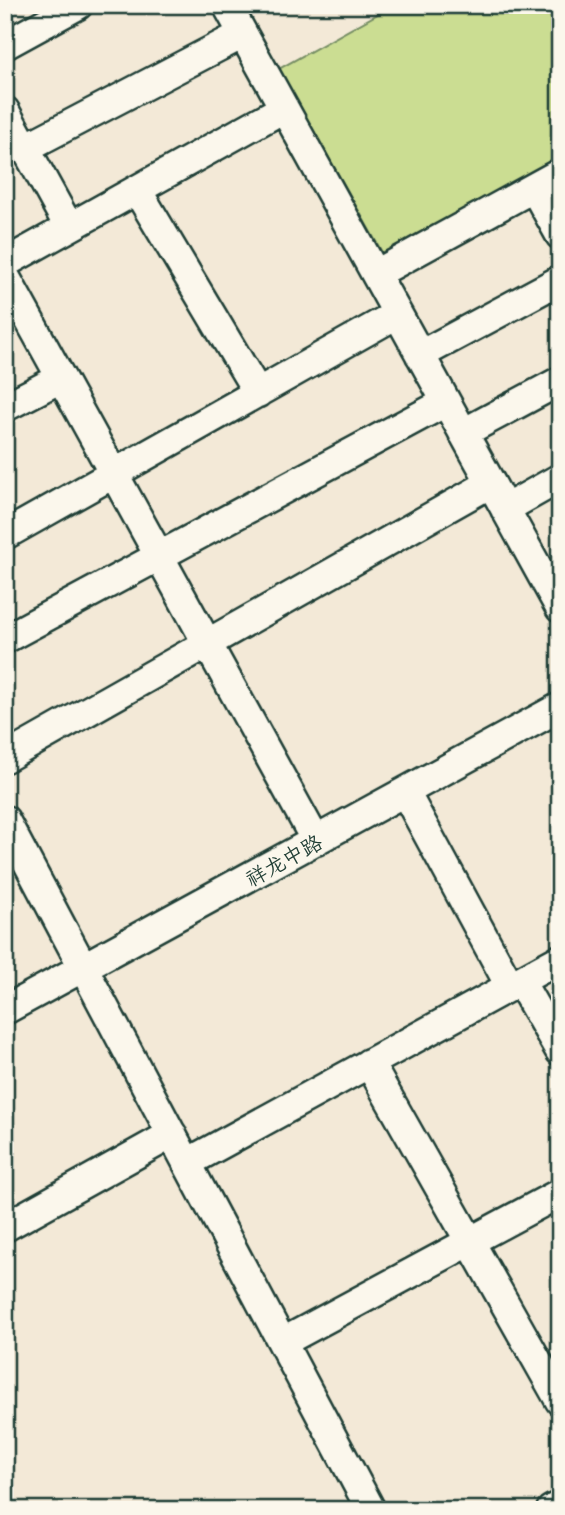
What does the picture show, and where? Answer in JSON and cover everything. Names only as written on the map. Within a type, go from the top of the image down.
[{"type":"street","points":[[5,45],[78,5]]},
{"type":"street","points":[[227,5],[560,608]]},
{"type":"street","points":[[25,148],[243,34]]},
{"type":"street","points":[[5,263],[284,108]]},
{"type":"street","points":[[5,111],[69,228]]},
{"type":"street","points":[[376,274],[560,173]]},
{"type":"street","points":[[534,188],[560,235]]},
{"type":"street","points":[[137,190],[258,393]]},
{"type":"street","points":[[5,276],[316,841]]},
{"type":"street","points":[[420,355],[560,280]]},
{"type":"street","points":[[5,535],[397,314]]},
{"type":"street","points":[[5,407],[61,378]]},
{"type":"street","points":[[463,433],[560,381]]},
{"type":"street","points":[[5,639],[446,401]]},
{"type":"street","points":[[505,509],[560,478]]},
{"type":"street","points":[[5,758],[491,483]]},
{"type":"street","name":"祥龙中路","points":[[5,1010],[560,707]]},
{"type":"street","points":[[405,792],[515,983],[560,1051]]},
{"type":"street","points":[[5,820],[371,1510]]},
{"type":"street","points":[[187,1163],[560,959]]},
{"type":"street","points":[[369,1063],[560,1401]]},
{"type":"street","points":[[5,1227],[172,1134]]},
{"type":"street","points":[[283,1342],[560,1193]]},
{"type":"street","points":[[551,1510],[560,1505]]},
{"type":"green space","points":[[394,5],[560,5],[560,157],[383,254],[279,69]]}]
